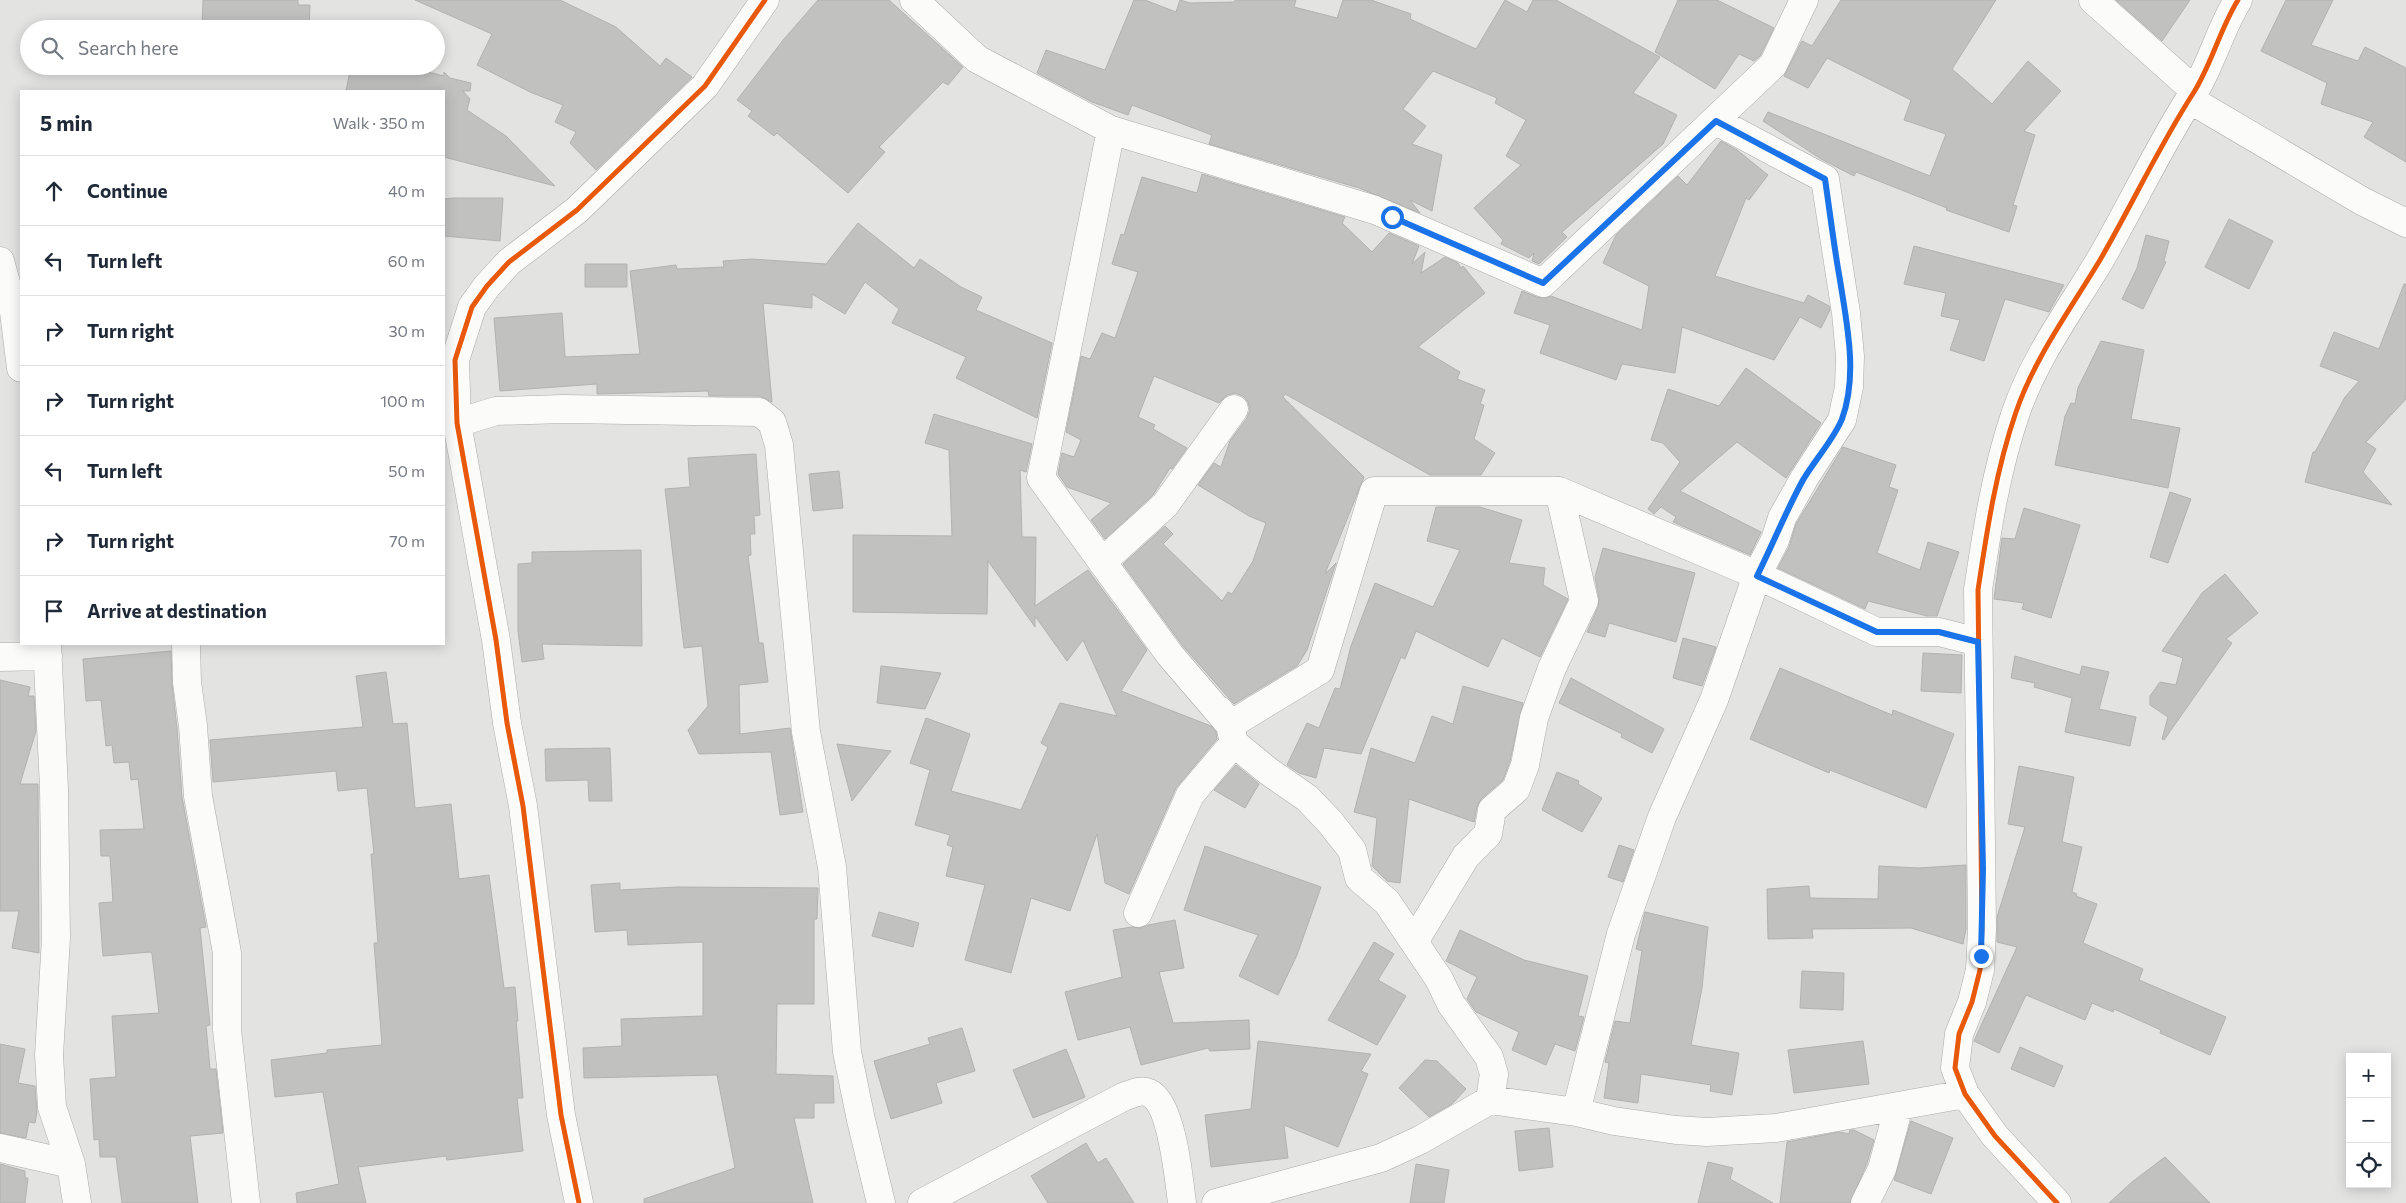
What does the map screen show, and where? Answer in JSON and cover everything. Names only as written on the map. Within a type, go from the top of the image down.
[{"type":"street","points":[[579,1203],[561,1115],[523,806],[457,423],[455,360],[472,307],[487,286],[509,262],[591,198],[705,86],[765,0]]},
{"type":"street","points":[[914,0],[977,59],[1110,130],[1375,210],[1543,283],[1773,65],[1804,0]]},
{"type":"street","points":[[2092,0],[2192,95],[2362,201],[2406,223]]},
{"type":"street","points":[[2057,1203],[1995,1136],[1965,1094],[1955,1068],[1959,1034],[1972,1002],[1980,970],[1982,929],[1978,590],[1990,510],[2006,445],[2022,397],[2041,354],[2100,259],[2192,95],[2229,14],[2238,0]]},
{"type":"street","points":[[1576,1112],[1621,934],[1662,817],[1714,700],[1757,576],[1775,540],[1782,518],[1842,420],[1849,387],[1850,356],[1846,313],[1825,179],[1716,121]]},
{"type":"street","points":[[1110,130],[1041,478],[1170,655],[1232,734],[1268,771],[1307,798],[1330,822],[1352,850],[1359,878],[1387,902],[1439,979],[1452,1004],[1489,1057],[1494,1074],[1490,1100]]},
{"type":"street","points":[[0,261],[18,311],[20,349]]},
{"type":"street","points":[[457,423],[496,412],[563,409],[759,412],[772,422],[779,445],[784,490],[806,732],[832,867],[847,1052],[881,1203]]},
{"type":"street","points":[[1102,562],[1165,505],[1234,409]]},
{"type":"street","points":[[1138,912],[1190,795],[1232,734],[1320,670],[1374,491],[1559,491],[1757,576],[1877,632],[1939,632],[1978,642]]},
{"type":"street","points":[[1414,942],[1466,856],[1488,834],[1492,810],[1516,789],[1525,766],[1534,718],[1552,668],[1584,601],[1559,491]]},
{"type":"street","points":[[186,645],[187,682],[193,726],[198,796],[227,953],[227,1030],[246,1203]]},
{"type":"street","points":[[0,657],[48,650],[54,788],[56,938],[49,1055],[52,1107],[72,1164],[77,1203]]},
{"type":"street","points":[[922,1203],[1123,1097],[1142,1092],[1149,1093],[1156,1098],[1165,1116],[1172,1138],[1182,1203]]},
{"type":"street","points":[[1216,1203],[1381,1158],[1420,1140],[1490,1100],[1576,1112],[1614,1121],[1676,1130],[1707,1132],[1776,1128],[1965,1094]]},
{"type":"street","points":[[1866,1203],[1882,1169],[1899,1106]]},
{"type":"street","points":[[0,1148],[72,1164]]},
{"type":"building","points":[[203,0],[298,0],[298,5],[310,5],[309,20],[202,20]]},
{"type":"building","points":[[415,0],[560,0],[616,27],[660,66],[666,58],[692,77],[596,170],[570,143],[576,132],[555,122],[563,105],[530,92],[477,65],[492,34]]},
{"type":"building","points":[[818,0],[889,0],[963,67],[948,85],[943,82],[879,147],[885,152],[848,193],[777,133],[774,136],[748,116],[752,111],[737,100],[784,39]]},
{"type":"building","points":[[1134,0],[1145,0],[1176,12],[1180,0],[1190,3],[1235,2],[1235,0],[1296,0],[1294,7],[1337,18],[1343,0],[1371,0],[1411,14],[1410,19],[1476,49],[1505,0],[1527,12],[1533,0],[1556,0],[1660,57],[1633,93],[1677,115],[1663,144],[1562,232],[1567,237],[1539,264],[1532,261],[1534,253],[1529,258],[1501,244],[1503,240],[1474,208],[1521,165],[1506,156],[1526,120],[1495,103],[1497,98],[1433,71],[1403,109],[1426,126],[1412,144],[1442,155],[1432,211],[1410,200],[1420,213],[1359,188],[1209,144],[1212,135],[1132,105],[1128,115],[1092,102],[1037,73],[1046,50],[1105,70]]},
{"type":"building","points":[[1678,0],[1717,0],[1774,28],[1760,56],[1754,61],[1739,54],[1715,89],[1655,52]]},
{"type":"building","points":[[1841,0],[1996,0],[1952,69],[1992,104],[2028,61],[2061,91],[2024,131],[2035,135],[2013,205],[2017,206],[2009,232],[1946,210],[1947,208],[1856,172],[1854,176],[1821,159],[1763,121],[1768,112],[1930,176],[1946,134],[1904,120],[1911,100],[1827,58],[1808,88],[1784,76],[1802,41],[1812,46]]},
{"type":"building","points":[[2116,0],[2190,0],[2162,41]]},
{"type":"building","points":[[2286,0],[2333,0],[2311,45],[2358,61],[2365,47],[2406,68],[2406,162],[2364,137],[2373,122],[2321,104],[2327,83],[2261,51]]},
{"type":"building","points":[[445,73],[450,78],[471,83],[470,91],[463,91],[470,99],[467,110],[506,136],[555,186],[445,157],[445,90],[346,90],[349,75],[444,76]]},
{"type":"building","points":[[1721,141],[1737,150],[1768,175],[1749,200],[1746,198],[1715,276],[1804,303],[1808,295],[1829,306],[1830,310],[1821,328],[1800,317],[1774,360],[1682,327],[1675,373],[1622,364],[1616,380],[1540,353],[1550,325],[1514,313],[1522,291],[1537,297],[1545,298],[1551,296],[1642,330],[1649,286],[1603,263],[1616,235],[1678,176],[1687,185]]},
{"type":"building","points":[[1202,174],[1345,217],[1342,223],[1372,252],[1389,233],[1419,246],[1412,264],[1425,252],[1421,273],[1445,257],[1458,263],[1461,268],[1463,266],[1485,293],[1418,347],[1460,372],[1457,379],[1485,390],[1480,404],[1484,405],[1474,439],[1495,453],[1481,475],[1430,475],[1285,394],[1283,397],[1364,477],[1325,574],[1336,563],[1307,650],[1297,666],[1234,704],[1182,645],[1123,564],[1165,526],[1173,534],[1163,544],[1222,601],[1228,592],[1232,594],[1253,561],[1266,523],[1249,516],[1198,485],[1214,463],[1221,467],[1230,441],[1247,418],[1250,410],[1248,402],[1243,396],[1235,393],[1227,395],[1219,403],[1154,376],[1138,417],[1155,425],[1153,429],[1187,448],[1172,469],[1170,468],[1153,495],[1105,539],[1091,520],[1111,503],[1067,487],[1058,474],[1062,453],[1074,457],[1081,440],[1066,432],[1081,356],[1090,359],[1102,333],[1115,338],[1138,272],[1112,264],[1121,234],[1124,235],[1142,177],[1197,193]]},
{"type":"building","points":[[503,198],[500,241],[445,236],[445,199]]},
{"type":"building","points":[[2229,219],[2273,241],[2249,289],[2205,267]]},
{"type":"building","points":[[858,223],[914,268],[920,259],[961,287],[982,297],[976,310],[1052,343],[1037,418],[956,378],[966,357],[892,323],[899,309],[865,282],[845,314],[812,294],[812,308],[763,303],[772,402],[759,396],[709,396],[708,391],[597,394],[597,384],[500,391],[494,318],[562,313],[565,357],[640,354],[630,271],[676,265],[677,269],[724,267],[723,261],[752,259],[826,264]]},
{"type":"building","points":[[2146,235],[2169,241],[2164,261],[2166,262],[2143,309],[2122,299],[2137,268]]},
{"type":"building","points":[[1914,246],[2064,285],[2049,312],[2005,299],[1984,361],[1950,350],[1960,320],[1941,316],[1946,293],[1904,284]]},
{"type":"building","points":[[585,264],[627,264],[627,287],[585,287]]},
{"type":"building","points":[[2404,284],[2406,284],[2406,399],[2366,442],[2376,449],[2363,472],[2392,505],[2305,482],[2313,452],[2315,452],[2345,397],[2359,381],[2320,366],[2334,332],[2379,349]]},
{"type":"building","points":[[2101,341],[2144,350],[2131,419],[2180,428],[2168,488],[2055,465],[2065,416],[2071,403],[2075,404],[2078,388]]},
{"type":"building","points":[[1746,368],[1821,423],[1786,478],[1737,442],[1680,491],[1761,532],[1750,555],[1673,522],[1676,517],[1661,507],[1654,514],[1648,509],[1680,462],[1663,443],[1651,440],[1668,389],[1719,406]]},
{"type":"building","points":[[934,414],[1032,444],[1026,472],[1020,470],[1022,537],[1036,537],[1035,606],[1088,570],[1147,650],[1121,691],[1211,726],[1216,732],[1217,739],[1176,788],[1129,894],[1105,883],[1097,834],[1070,911],[1031,898],[1011,973],[965,960],[985,885],[946,876],[953,847],[947,845],[950,835],[915,825],[930,770],[910,763],[926,718],[970,734],[951,791],[1021,810],[1048,747],[1041,743],[1060,703],[1117,716],[1083,640],[1067,661],[1035,616],[1035,627],[988,561],[987,614],[853,612],[853,535],[952,536],[949,450],[925,443]]},
{"type":"building","points":[[1843,447],[1896,465],[1889,487],[1898,490],[1877,553],[1920,570],[1928,542],[1959,552],[1937,616],[1927,616],[1868,601],[1865,609],[1778,568],[1789,547],[1796,524]]},
{"type":"building","points":[[756,454],[760,515],[754,516],[755,534],[750,534],[751,555],[748,556],[759,643],[763,643],[768,682],[739,685],[740,734],[790,728],[803,812],[780,815],[771,752],[699,754],[688,730],[708,706],[702,646],[684,648],[665,489],[690,487],[688,458]]},
{"type":"building","points":[[839,471],[843,508],[813,511],[809,474]]},
{"type":"building","points":[[2170,492],[2191,499],[2168,563],[2150,557]]},
{"type":"building","points":[[1436,507],[1480,507],[1522,520],[1509,563],[1545,568],[1543,585],[1568,599],[1540,657],[1502,638],[1488,667],[1416,631],[1405,659],[1401,657],[1361,754],[1324,748],[1316,778],[1299,773],[1287,765],[1307,723],[1319,728],[1335,688],[1340,689],[1351,646],[1375,583],[1433,607],[1460,550],[1427,541]]},
{"type":"building","points":[[2024,508],[2080,525],[2051,618],[2022,609],[2024,603],[1994,599],[2002,538],[2015,539]]},
{"type":"building","points":[[1603,548],[1695,573],[1676,642],[1609,623],[1605,637],[1587,632],[1598,607],[1599,598],[1595,577]]},
{"type":"building","points":[[641,550],[642,646],[542,644],[544,659],[522,662],[518,631],[518,564],[532,563],[532,552]]},
{"type":"building","points":[[2225,574],[2258,613],[2226,639],[2232,643],[2164,740],[2162,739],[2168,717],[2150,705],[2150,696],[2160,682],[2176,685],[2183,658],[2162,651],[2202,593]]},
{"type":"building","points":[[1683,638],[1716,647],[1702,686],[1673,678]]},
{"type":"building","points":[[171,651],[182,797],[206,927],[200,928],[210,1025],[206,1026],[210,1069],[216,1069],[223,1133],[190,1136],[198,1203],[122,1203],[116,1157],[100,1157],[99,1139],[94,1140],[90,1079],[116,1077],[112,1016],[159,1013],[152,954],[150,952],[103,956],[99,903],[113,902],[110,856],[101,856],[100,830],[144,829],[138,779],[131,780],[129,762],[114,763],[112,745],[106,746],[101,700],[86,701],[83,659]]},
{"type":"building","points":[[1923,653],[1962,655],[1961,693],[1921,691]]},
{"type":"building","points":[[2015,656],[2080,675],[2082,666],[2109,672],[2099,709],[2136,717],[2130,746],[2065,732],[2072,698],[2034,687],[2035,683],[2011,678]]},
{"type":"building","points":[[881,666],[941,673],[925,709],[877,703]]},
{"type":"building","points":[[1780,668],[1892,715],[1893,710],[1954,734],[1926,808],[1830,770],[1829,773],[1750,739]]},
{"type":"building","points":[[386,672],[393,724],[407,723],[415,808],[451,804],[459,879],[489,875],[504,988],[515,987],[523,1098],[517,1098],[523,1151],[447,1160],[446,1156],[358,1167],[366,1203],[297,1203],[296,1193],[339,1184],[323,1092],[275,1097],[271,1060],[327,1053],[327,1050],[382,1045],[374,943],[378,943],[371,854],[374,854],[367,788],[338,791],[336,771],[213,782],[210,740],[363,727],[356,676]]},
{"type":"building","points":[[1571,678],[1664,729],[1652,753],[1621,737],[1622,734],[1559,703]]},
{"type":"building","points":[[0,680],[30,687],[28,696],[34,696],[36,731],[20,784],[38,784],[39,953],[12,948],[19,911],[0,911]]},
{"type":"building","points":[[1463,686],[1523,703],[1510,761],[1503,780],[1481,799],[1474,822],[1409,799],[1400,883],[1387,881],[1372,866],[1377,818],[1354,812],[1371,748],[1415,763],[1432,716],[1453,724]]},
{"type":"building","points":[[837,744],[891,751],[852,801]]},
{"type":"building","points":[[610,748],[612,801],[589,801],[588,780],[546,781],[545,749]]},
{"type":"building","points":[[1236,765],[1259,784],[1245,808],[1214,790]]},
{"type":"building","points":[[2019,766],[2074,777],[2062,842],[2082,847],[2072,892],[2077,894],[2076,896],[2097,904],[2083,943],[2143,969],[2139,980],[2226,1017],[2210,1055],[2160,1033],[2161,1030],[2114,1009],[2113,1012],[2092,1003],[2085,1020],[2026,995],[1999,1053],[1974,1041],[2017,947],[1997,942],[1997,917],[2025,827],[2008,824]]},
{"type":"building","points":[[1557,772],[1579,781],[1578,784],[1602,798],[1582,832],[1542,810]]},
{"type":"building","points":[[1619,845],[1634,850],[1623,882],[1608,877]]},
{"type":"building","points":[[1205,846],[1321,887],[1297,955],[1278,995],[1239,976],[1258,935],[1184,910]]},
{"type":"building","points":[[1966,865],[1966,929],[1963,944],[1911,928],[1812,929],[1813,938],[1768,939],[1767,889],[1809,886],[1810,898],[1878,899],[1879,866],[1918,868]]},
{"type":"building","points":[[620,883],[620,890],[677,887],[818,888],[817,919],[814,919],[814,1004],[777,1004],[776,1074],[833,1076],[834,1103],[814,1103],[814,1118],[794,1118],[813,1203],[644,1203],[644,1199],[735,1168],[717,1075],[584,1078],[583,1048],[622,1046],[621,1019],[703,1016],[703,942],[628,945],[627,930],[595,932],[591,885]]},
{"type":"building","points":[[879,912],[919,923],[913,947],[872,936]]},
{"type":"building","points":[[1645,912],[1708,927],[1702,988],[1691,1045],[1739,1053],[1732,1095],[1710,1091],[1711,1085],[1641,1074],[1638,1103],[1604,1098],[1609,1063],[1605,1062],[1615,1021],[1630,1023],[1642,951],[1636,949]]},
{"type":"building","points":[[1175,920],[1184,968],[1159,972],[1173,1023],[1249,1020],[1250,1049],[1210,1051],[1208,1048],[1141,1065],[1130,1027],[1078,1040],[1065,992],[1122,977],[1113,930],[1132,927],[1140,928]]},
{"type":"building","points":[[1460,930],[1524,960],[1588,976],[1578,1016],[1584,1017],[1575,1051],[1555,1044],[1546,1065],[1512,1050],[1519,1032],[1476,1012],[1467,999],[1477,977],[1446,961]]},
{"type":"building","points":[[1374,942],[1394,954],[1378,980],[1406,996],[1377,1045],[1328,1020]]},
{"type":"building","points":[[1802,971],[1844,973],[1843,1010],[1800,1008]]},
{"type":"building","points":[[962,1028],[975,1071],[936,1083],[942,1103],[891,1119],[874,1061],[930,1044],[928,1038]]},
{"type":"building","points":[[1258,1041],[1371,1054],[1361,1071],[1368,1074],[1338,1147],[1284,1125],[1288,1158],[1211,1167],[1205,1115],[1251,1109]]},
{"type":"building","points":[[1863,1041],[1869,1084],[1794,1093],[1788,1050]]},
{"type":"building","points":[[0,1044],[25,1049],[18,1083],[35,1086],[37,1112],[35,1123],[29,1122],[26,1138],[0,1133]]},
{"type":"building","points":[[2020,1047],[2063,1066],[2054,1087],[2011,1069]]},
{"type":"building","points":[[1066,1049],[1085,1097],[1033,1118],[1013,1070]]},
{"type":"building","points":[[1425,1060],[1437,1061],[1466,1089],[1452,1104],[1429,1117],[1399,1088]]},
{"type":"building","points":[[1911,1121],[1953,1138],[1931,1194],[1894,1180]]},
{"type":"building","points":[[1549,1128],[1553,1167],[1519,1171],[1515,1131]]},
{"type":"building","points":[[1850,1130],[1854,1130],[1874,1140],[1867,1163],[1850,1203],[1780,1203],[1787,1142],[1839,1132],[1849,1134]]},
{"type":"building","points":[[1086,1143],[1098,1163],[1106,1158],[1134,1203],[1048,1203],[1031,1176]]},
{"type":"building","points":[[2165,1157],[2210,1203],[2109,1203],[2132,1182]]},
{"type":"building","points":[[1708,1162],[1733,1168],[1730,1179],[1773,1203],[1698,1203]]},
{"type":"building","points":[[0,1164],[25,1171],[25,1178],[28,1178],[25,1203],[0,1203]]},
{"type":"building","points":[[1416,1164],[1449,1170],[1444,1203],[1410,1203]]},
{"type":"cycle path","points":[[579,1203],[561,1115],[523,806],[507,723],[496,640],[457,423],[455,360],[472,307],[487,286],[509,262],[577,210],[705,86],[765,0]]},
{"type":"cycle path","points":[[2057,1203],[1995,1136],[1965,1094],[1955,1068],[1959,1034],[1972,1002],[1980,970],[1982,929],[1978,590],[2003,456],[2024,392],[2043,353],[2100,260],[2169,133],[2200,81],[2238,0]]},
{"type":"route","points":[[1392,217],[1543,283],[1716,121],[1825,179],[1846,313],[1850,356],[1849,387],[1842,420],[1782,518],[1775,540],[1757,576],[1877,632],[1939,632],[1978,642],[1983,869],[1981,956]]}]
